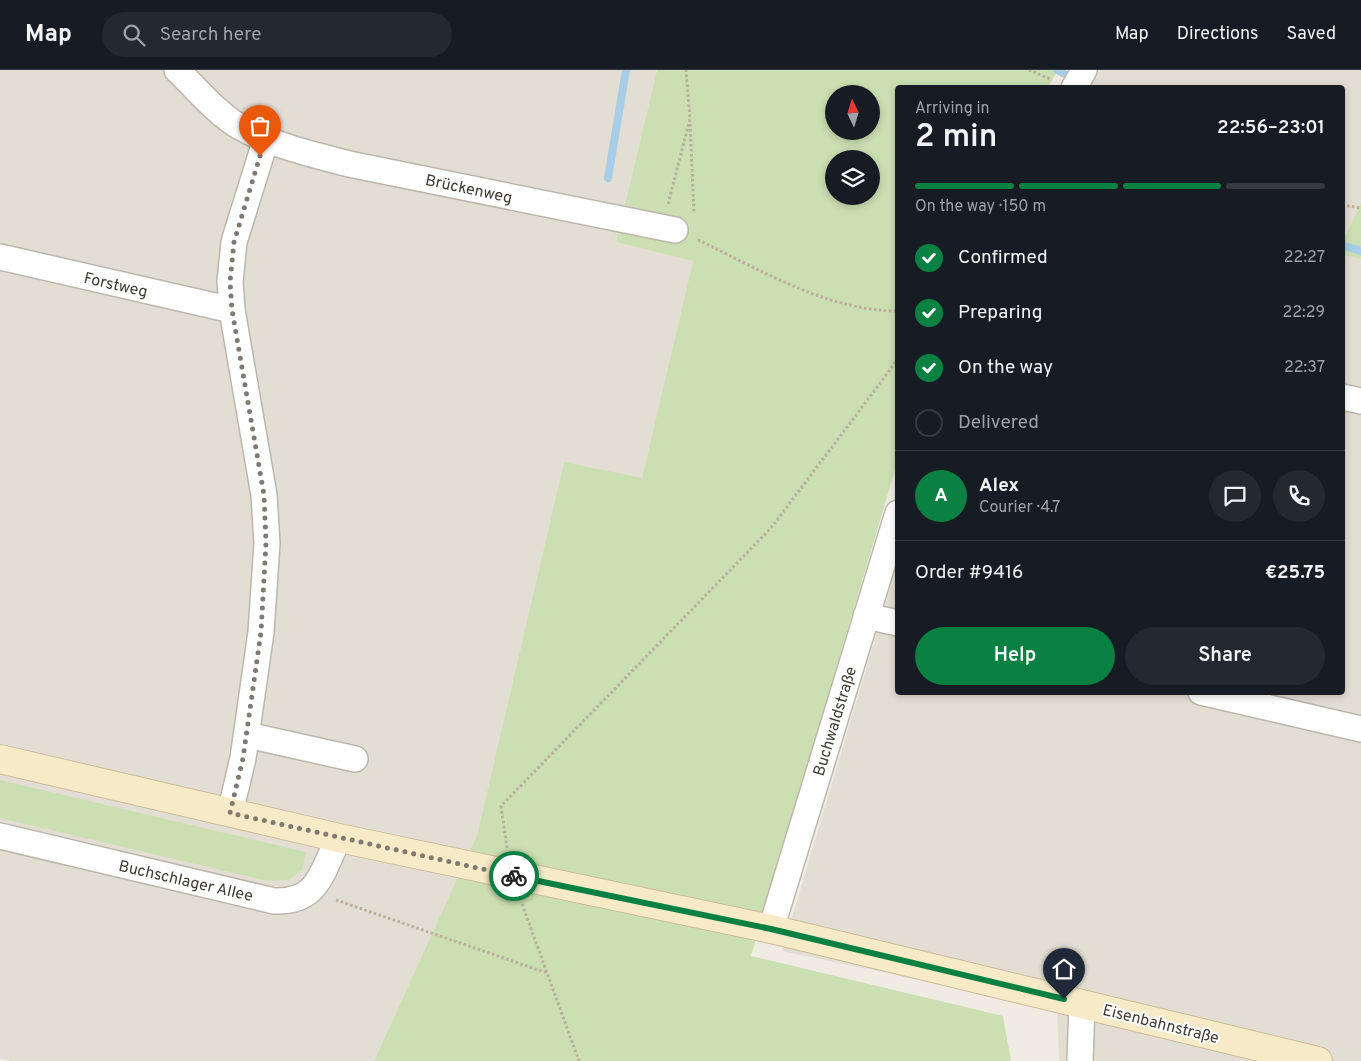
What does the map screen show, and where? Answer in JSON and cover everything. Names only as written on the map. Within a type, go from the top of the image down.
[{"type":"main road","points":[[0,759],[339,838],[771,929]]},
{"type":"main road","name":"Eisenbahnstraße","points":[[771,929],[1318,1061]]},
{"type":"street","name":"Brückenweg","points":[[177,70],[232,121],[266,139],[349,164],[677,226]]},
{"type":"street","points":[[230,813],[246,735],[261,632],[266,543],[264,495],[232,310],[230,282],[234,242],[266,139]]},
{"type":"street","name":"Forstweg","points":[[0,257],[232,310]]},
{"type":"street","points":[[1345,398],[1361,402]]},
{"type":"street","name":"Buchwaldstraße","points":[[771,929],[895,523]]},
{"type":"street","points":[[866,616],[895,622]]},
{"type":"street","points":[[1214,695],[1361,729]]},
{"type":"street","points":[[246,735],[355,759]]},
{"type":"street","name":"Buchschlager Allee","points":[[0,836],[274,901],[290,902],[303,898],[311,891]]},
{"type":"street","points":[[311,891],[339,838]]},
{"type":"street","points":[[1080,1061],[1082,1004]]},
{"type":"path","points":[[677,226],[690,118],[686,70]]},
{"type":"path","points":[[1029,70],[1074,79]]},
{"type":"path","points":[[677,226],[690,118]]},
{"type":"path","points":[[1345,205],[1361,208]]},
{"type":"path","points":[[677,226],[820,296],[871,311],[895,311]]},
{"type":"path","points":[[579,1061],[512,875],[501,806],[771,528],[895,364]]},
{"type":"path","points":[[311,891],[547,973]]},
{"type":"shaded area","points":[[0,70],[657,70],[616,242],[693,261],[642,479],[564,462],[477,835],[374,1061],[10,1061],[0,1058]]},
{"type":"shaded area","points":[[1092,70],[1361,70],[1361,203],[1345,236],[1345,85],[1085,85]]},
{"type":"shaded area","points":[[1345,255],[1361,259],[1361,1061],[1059,1061],[1057,1009],[782,951],[895,572],[895,695],[1345,695]]},
{"type":"green space","points":[[657,70],[1058,70],[1049,85],[895,85],[895,470],[751,956],[1003,1016],[1011,1061],[374,1061],[477,835],[564,462],[642,478],[693,261],[616,242]]},
{"type":"green space","points":[[1361,203],[1361,259],[1345,255],[1345,236]]},
{"type":"green space","points":[[0,780],[306,852],[302,870],[288,880],[268,881],[0,818]]},
{"type":"waterway","points":[[608,178],[626,70]]},
{"type":"waterway","points":[[1057,70],[1076,80]]},
{"type":"waterway","points":[[1345,246],[1361,251]]},
{"type":"way so far","points":[[260,156],[234,242],[230,282],[232,310],[264,495],[265,586],[261,632],[243,758],[230,813],[514,876]]},
{"type":"route","points":[[514,876],[771,929],[1064,999]]}]
